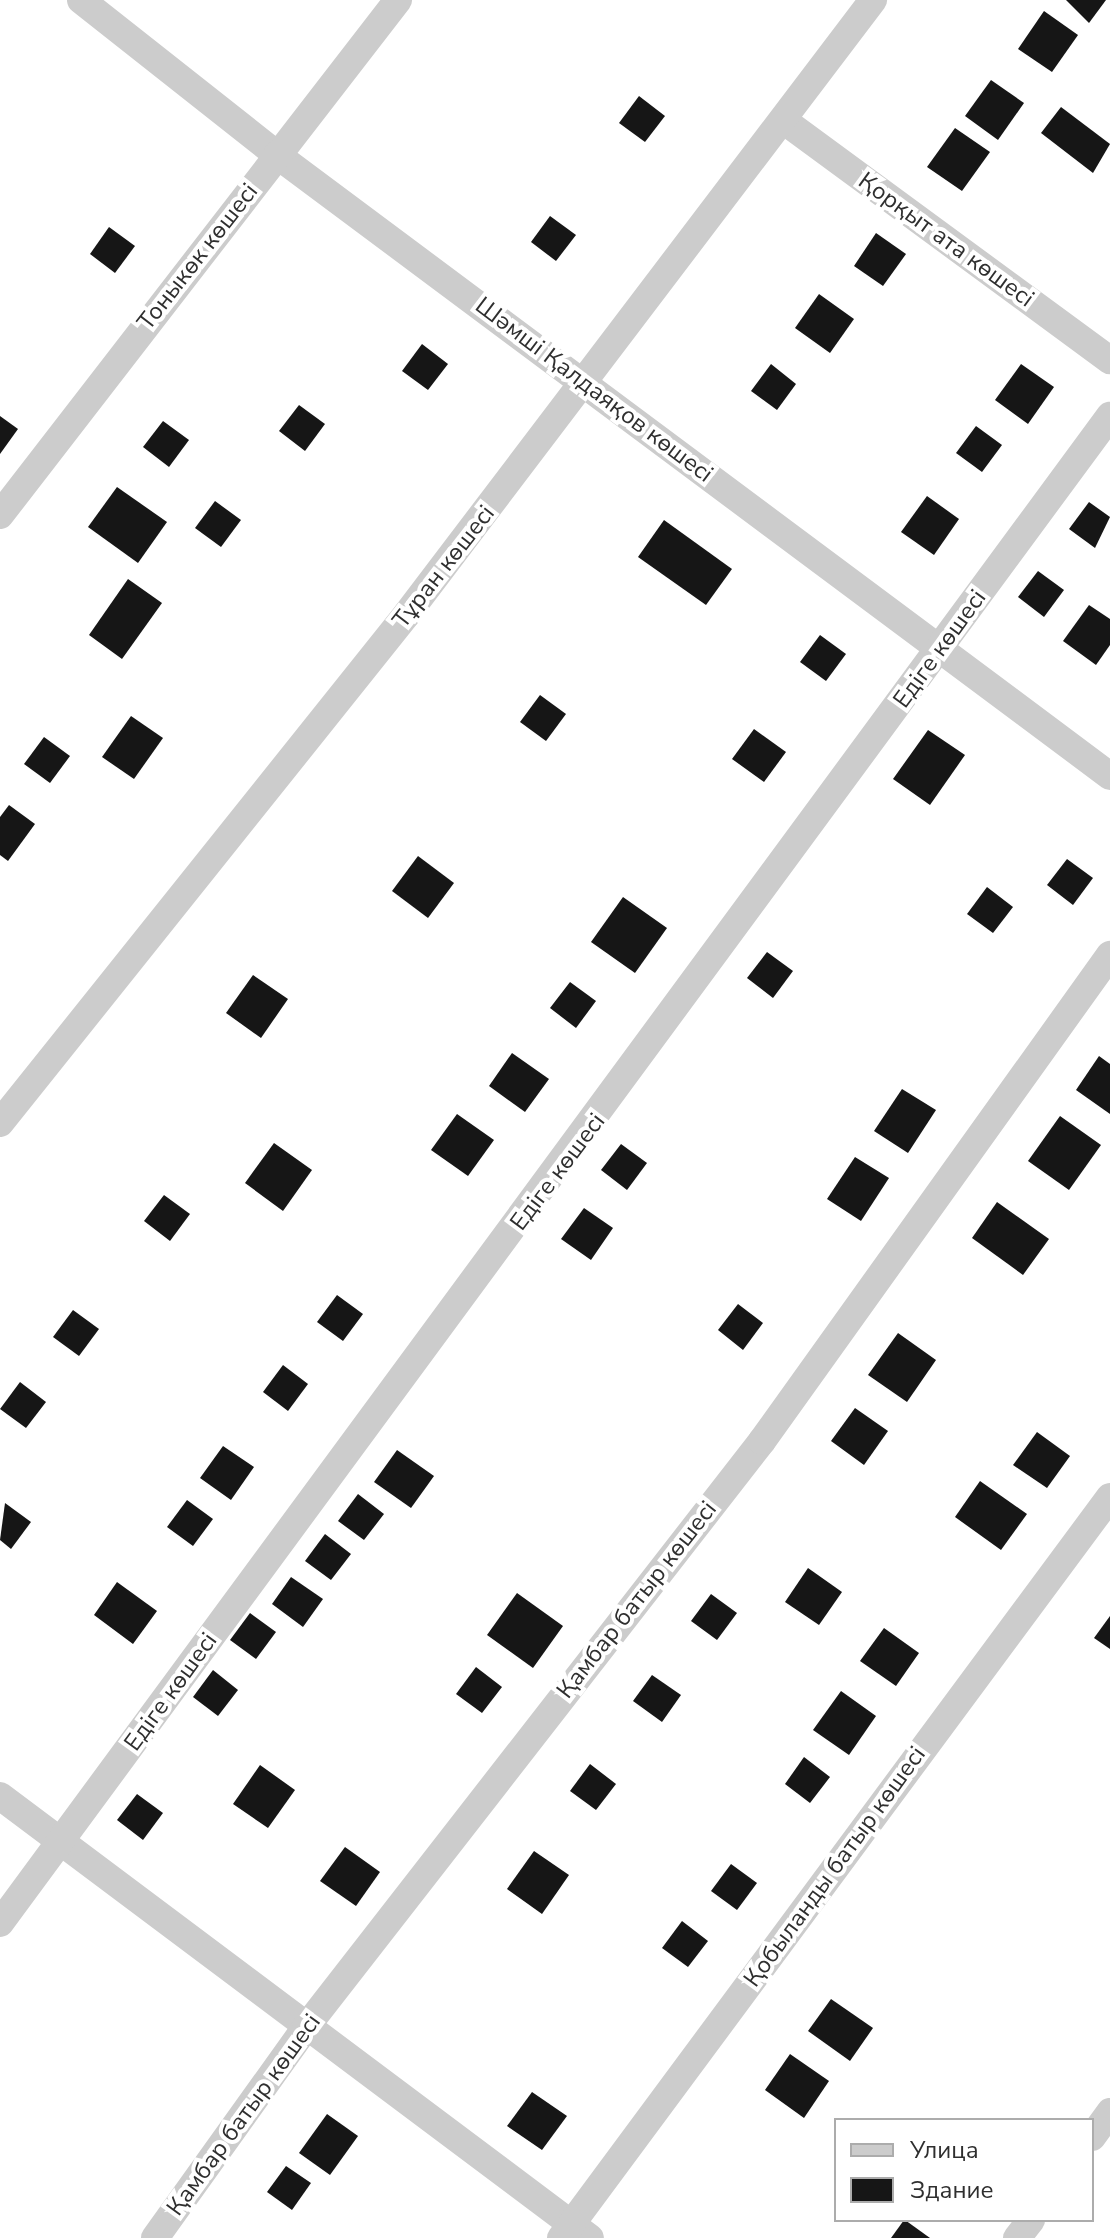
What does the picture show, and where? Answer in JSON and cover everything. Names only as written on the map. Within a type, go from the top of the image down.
[{"type":"street","name":"Шәмші Қалдаяқов көшесі","points":[[81,0],[277,155],[1110,776]]},
{"type":"street","name":"Тоныкөк көшесі","points":[[0,515],[398,0]]},
{"type":"street","name":"Тұран көшесі","points":[[0,1123],[586,383],[873,0]]},
{"type":"street","name":"Қорқыт ата көшесі","points":[[783,120],[1110,360]]},
{"type":"street","name":"Едіге көшесі","points":[[0,1923],[1110,416]]},
{"type":"street","name":"Қамбар батыр көшесі","points":[[155,2238],[306,2027],[762,1441],[1110,955]]},
{"type":"street","name":"Қобыланды батыр көшесі","points":[[574,2234],[1110,1497]]},
{"type":"street","points":[[0,1796],[574,2234]]},
{"type":"street","points":[[1094,2134],[1110,2112]]},
{"type":"street","points":[[1017,2238],[1029,2222]]},
{"type":"building","points":[[1066,0],[1106,0],[1089,23]]},
{"type":"building","points":[[1044,11],[1078,35],[1052,72],[1018,49]]},
{"type":"building","points":[[991,80],[1024,103],[998,140],[965,116]]},
{"type":"building","points":[[639,96],[665,116],[645,142],[619,123]]},
{"type":"building","points":[[1061,107],[1110,144],[1093,173],[1041,133]]},
{"type":"building","points":[[955,128],[990,152],[962,191],[927,167]]},
{"type":"building","points":[[550,216],[576,235],[556,261],[531,242]]},
{"type":"building","points":[[109,227],[135,246],[115,273],[90,254]]},
{"type":"building","points":[[876,233],[906,254],[883,286],[854,266]]},
{"type":"building","points":[[819,294],[854,319],[830,353],[795,328]]},
{"type":"building","points":[[422,344],[448,364],[428,390],[402,371]]},
{"type":"building","points":[[771,364],[796,384],[777,410],[751,391]]},
{"type":"building","points":[[1021,364],[1054,387],[1028,424],[995,400]]},
{"type":"building","points":[[299,405],[325,424],[305,451],[279,431]]},
{"type":"building","points":[[0,416],[18,429],[0,454]]},
{"type":"building","points":[[163,421],[189,440],[169,467],[143,447]]},
{"type":"building","points":[[976,426],[1002,445],[982,472],[956,453]]},
{"type":"building","points":[[117,487],[167,522],[138,563],[88,527]]},
{"type":"building","points":[[927,496],[959,519],[934,555],[901,532]]},
{"type":"building","points":[[215,501],[241,520],[221,547],[195,528]]},
{"type":"building","points":[[1089,502],[1110,517],[1095,548],[1069,529]]},
{"type":"building","points":[[664,520],[732,569],[706,605],[638,557]]},
{"type":"building","points":[[1038,571],[1064,590],[1044,617],[1018,597]]},
{"type":"building","points":[[128,579],[162,603],[122,659],[89,635]]},
{"type":"building","points":[[1089,605],[1110,619],[1110,645],[1096,665],[1063,641]]},
{"type":"building","points":[[820,635],[846,654],[826,681],[800,662]]},
{"type":"building","points":[[540,695],[566,714],[546,741],[520,722]]},
{"type":"building","points":[[131,716],[163,738],[134,779],[102,757]]},
{"type":"building","points":[[754,729],[786,752],[764,782],[732,759]]},
{"type":"building","points":[[928,730],[965,755],[930,805],[893,779]]},
{"type":"building","points":[[44,737],[70,756],[50,783],[24,764]]},
{"type":"building","points":[[9,805],[35,824],[8,861],[0,855],[0,817]]},
{"type":"building","points":[[418,856],[454,883],[428,918],[392,891]]},
{"type":"building","points":[[1067,859],[1093,878],[1073,905],[1047,885]]},
{"type":"building","points":[[987,887],[1013,907],[993,933],[967,914]]},
{"type":"building","points":[[623,897],[667,928],[635,973],[591,942]]},
{"type":"building","points":[[767,952],[793,971],[773,998],[747,978]]},
{"type":"building","points":[[253,975],[288,999],[261,1038],[226,1013]]},
{"type":"building","points":[[570,982],[596,1001],[576,1028],[550,1008]]},
{"type":"building","points":[[512,1053],[549,1079],[525,1112],[489,1086]]},
{"type":"building","points":[[1099,1056],[1110,1064],[1110,1114],[1076,1090]]},
{"type":"building","points":[[902,1089],[936,1110],[908,1153],[874,1131]]},
{"type":"building","points":[[457,1114],[494,1140],[468,1176],[431,1150]]},
{"type":"building","points":[[1060,1116],[1101,1145],[1069,1190],[1028,1161]]},
{"type":"building","points":[[274,1143],[312,1170],[283,1211],[245,1183]]},
{"type":"building","points":[[621,1144],[647,1163],[627,1190],[601,1170]]},
{"type":"building","points":[[855,1157],[889,1178],[861,1221],[827,1199]]},
{"type":"building","points":[[164,1195],[190,1214],[170,1241],[144,1221]]},
{"type":"building","points":[[997,1202],[1049,1239],[1023,1275],[972,1238]]},
{"type":"building","points":[[584,1208],[613,1228],[591,1260],[561,1239]]},
{"type":"building","points":[[337,1295],[363,1314],[343,1341],[317,1322]]},
{"type":"building","points":[[738,1304],[763,1323],[743,1350],[718,1330]]},
{"type":"building","points":[[73,1310],[99,1329],[79,1356],[53,1337]]},
{"type":"building","points":[[898,1333],[936,1360],[907,1402],[868,1375]]},
{"type":"building","points":[[283,1365],[308,1384],[288,1411],[263,1392]]},
{"type":"building","points":[[20,1382],[46,1402],[26,1428],[0,1409]]},
{"type":"building","points":[[855,1408],[888,1431],[864,1465],[831,1441]]},
{"type":"building","points":[[1037,1432],[1070,1456],[1047,1488],[1013,1465]]},
{"type":"building","points":[[223,1446],[254,1467],[231,1500],[200,1478]]},
{"type":"building","points":[[397,1450],[434,1476],[411,1508],[374,1482]]},
{"type":"building","points":[[980,1481],[1027,1514],[1001,1550],[955,1517]]},
{"type":"building","points":[[358,1494],[384,1514],[364,1540],[338,1521]]},
{"type":"building","points":[[187,1500],[213,1519],[193,1546],[167,1527]]},
{"type":"building","points":[[5,1503],[31,1522],[11,1549],[0,1540]]},
{"type":"building","points":[[325,1534],[351,1554],[331,1580],[305,1561]]},
{"type":"building","points":[[808,1568],[842,1592],[819,1625],[785,1602]]},
{"type":"building","points":[[291,1577],[323,1599],[303,1627],[272,1604]]},
{"type":"building","points":[[117,1582],[157,1611],[133,1644],[94,1615]]},
{"type":"building","points":[[517,1593],[563,1626],[533,1668],[487,1635]]},
{"type":"building","points":[[711,1594],[737,1613],[717,1640],[691,1621]]},
{"type":"building","points":[[250,1613],[276,1632],[256,1659],[230,1640]]},
{"type":"building","points":[[1110,1616],[1110,1649],[1094,1638]]},
{"type":"building","points":[[884,1628],[919,1653],[896,1686],[860,1661]]},
{"type":"building","points":[[476,1667],[502,1687],[482,1713],[456,1694]]},
{"type":"building","points":[[213,1670],[238,1690],[218,1716],[193,1697]]},
{"type":"building","points":[[652,1675],[681,1695],[662,1722],[633,1701]]},
{"type":"building","points":[[841,1691],[876,1716],[849,1755],[813,1730]]},
{"type":"building","points":[[804,1757],[830,1777],[810,1803],[785,1784]]},
{"type":"building","points":[[590,1764],[616,1784],[596,1810],[570,1791]]},
{"type":"building","points":[[260,1765],[295,1790],[268,1828],[233,1804]]},
{"type":"building","points":[[137,1794],[163,1813],[143,1840],[117,1820]]},
{"type":"building","points":[[345,1847],[380,1872],[356,1906],[320,1881]]},
{"type":"building","points":[[534,1851],[569,1875],[542,1914],[507,1889]]},
{"type":"building","points":[[731,1864],[757,1883],[737,1910],[711,1891]]},
{"type":"building","points":[[682,1921],[708,1941],[688,1967],[662,1948]]},
{"type":"building","points":[[831,1999],[873,2028],[850,2061],[808,2031]]},
{"type":"building","points":[[790,2054],[829,2081],[804,2118],[765,2090]]},
{"type":"building","points":[[532,2092],[567,2116],[542,2150],[507,2126]]},
{"type":"building","points":[[327,2114],[358,2136],[330,2175],[299,2153]]},
{"type":"building","points":[[286,2166],[311,2183],[292,2210],[267,2192]]},
{"type":"building","points":[[903,2222],[908,2222],[930,2238],[891,2238]]}]
